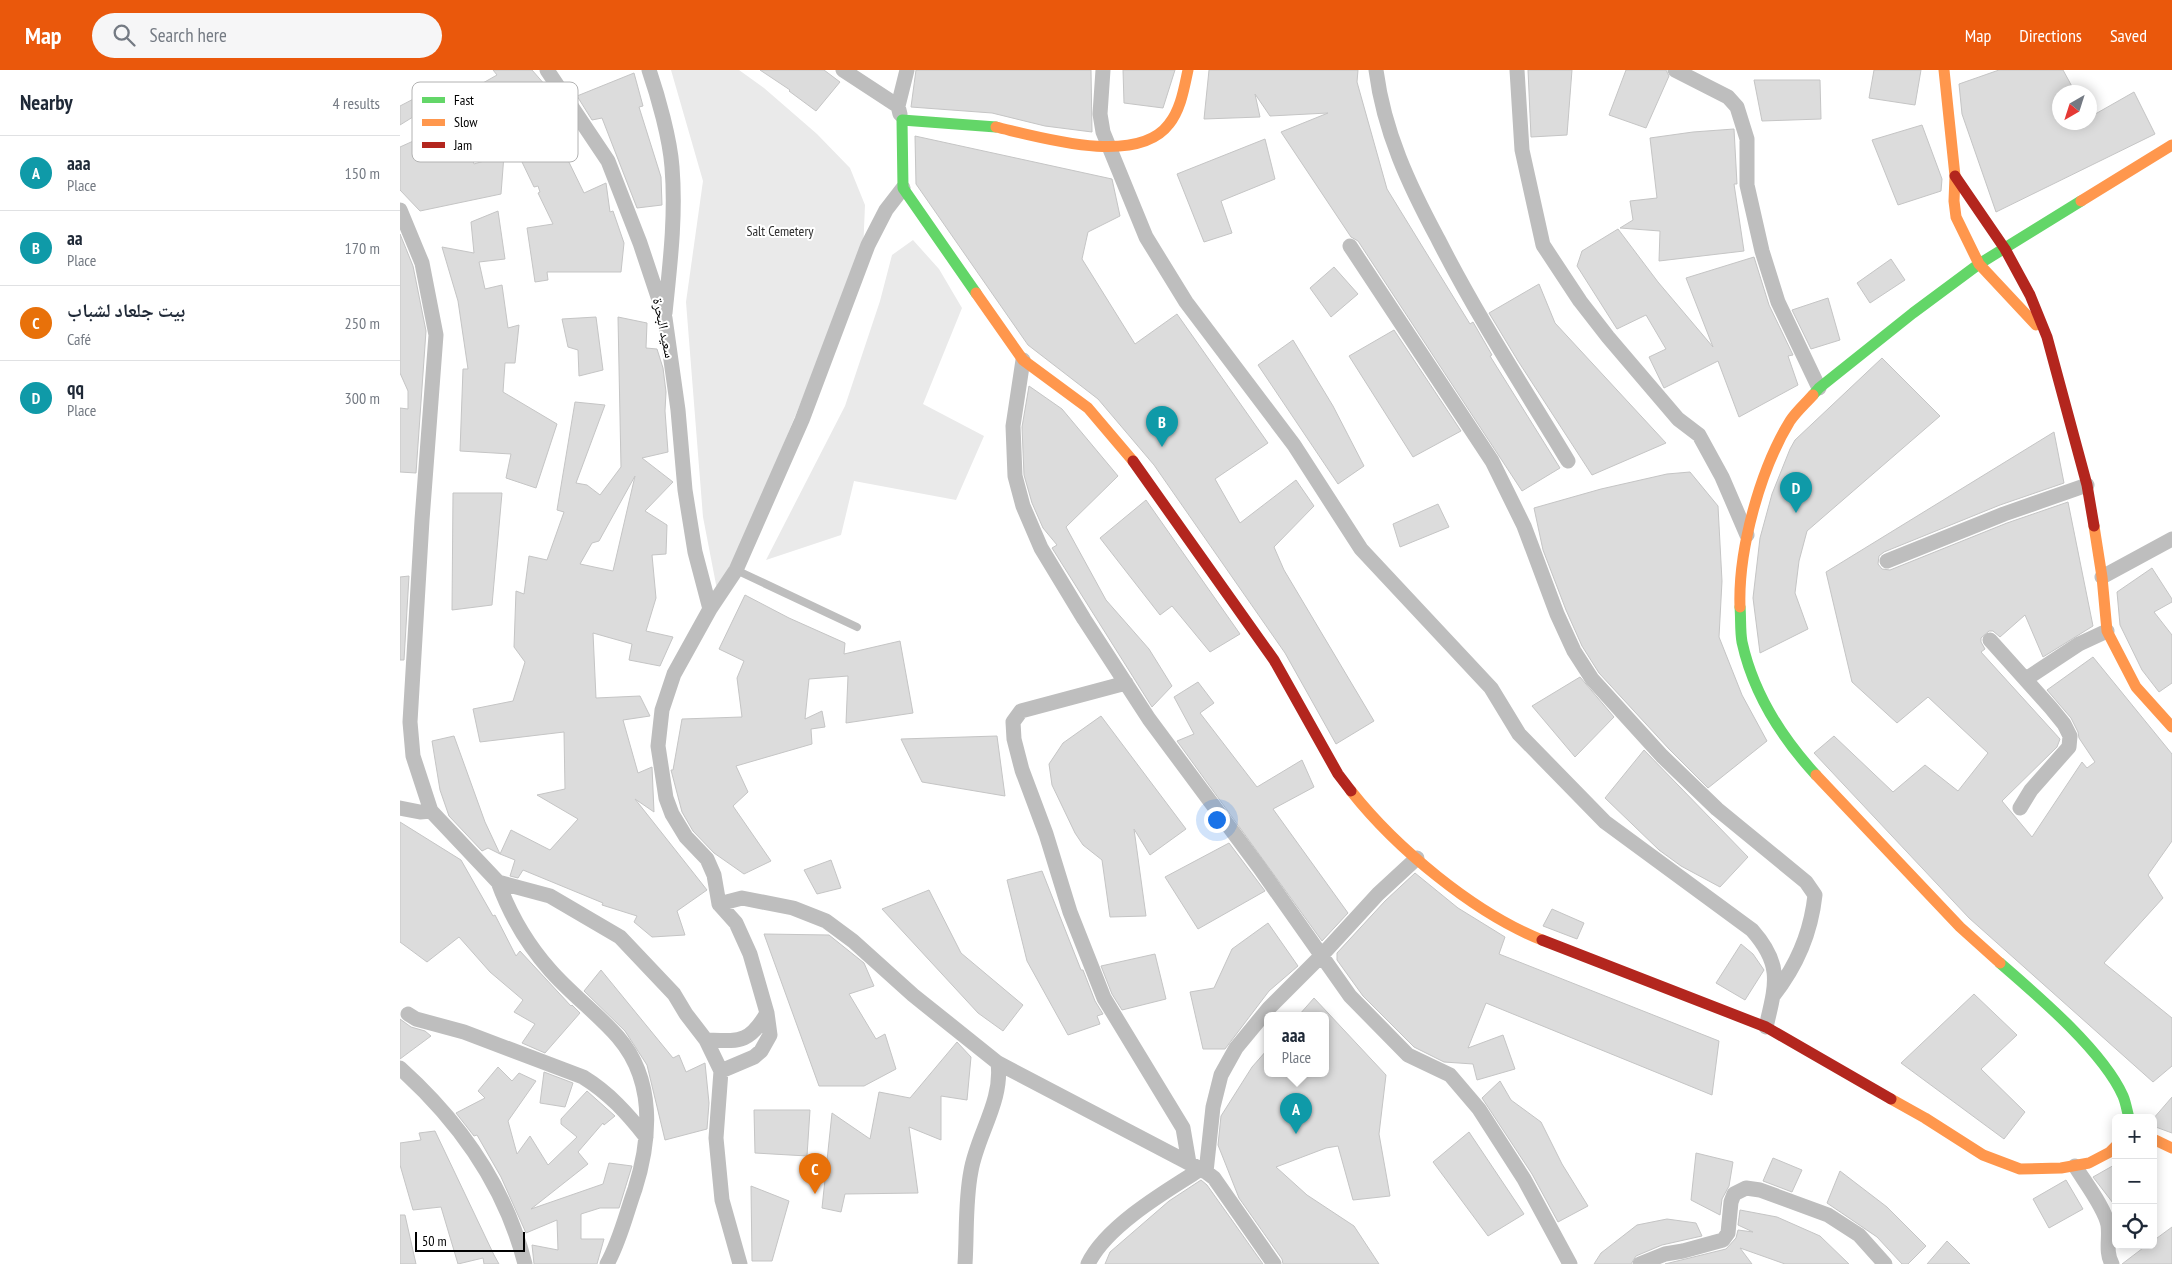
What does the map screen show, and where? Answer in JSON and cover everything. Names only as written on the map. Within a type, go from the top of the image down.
[{"type":"street","name":"سعيد البحرة","points":[[547,70],[555,82]]},
{"type":"street","points":[[649,70],[657,92],[672,165],[673,222],[665,318]]},
{"type":"street","points":[[843,70],[900,113],[990,126],[1044,139],[1108,146],[1137,143],[1156,137],[1169,124],[1178,108],[1188,70]]},
{"type":"street","points":[[907,70],[900,113],[903,188],[1023,360],[1088,408],[1143,473],[1274,660],[1338,774],[1370,815],[1417,858],[1465,897],[1520,931],[1766,1027],[1838,1070],[1925,1118],[1983,1154],[2020,1169],[2061,1168],[2089,1163],[2112,1150]]},
{"type":"street","points":[[1103,70],[1100,114],[1108,146],[1146,237],[1181,294],[1230,362],[1294,445],[1361,549],[1491,688],[1519,734],[1605,822],[1752,930],[1770,953],[1775,972],[1773,996],[1766,1027]]},
{"type":"street","points":[[1376,70],[1379,97],[1395,152],[1430,226],[1461,284],[1568,461]]},
{"type":"street","points":[[1517,70],[1522,150],[1543,245],[1580,301],[1608,337],[1678,419],[1699,435],[1722,478],[1746,536]]},
{"type":"street","points":[[1675,70],[1728,96],[1737,107],[1747,139],[1747,185],[1762,251],[1778,302],[1819,388]]},
{"type":"street","points":[[1944,70],[1956,217],[1979,264],[2047,337]]},
{"type":"street","name":"سعيد البحرة","points":[[578,116],[608,161],[640,242],[665,318],[678,410],[688,508],[695,552],[710,609]]},
{"type":"street","points":[[2129,1114],[2128,1107],[2117,1085],[2101,1062],[2063,1021],[1961,928],[1796,753],[1778,727],[1760,692],[1742,641],[1740,598],[1746,536],[1773,454],[1791,420],[1819,388],[1913,313],[1979,264],[2172,145]]},
{"type":"street","points":[[1954,176],[2005,249],[2030,295],[2047,337],[2087,485],[2102,577],[2107,631],[2136,688],[2172,727]]},
{"type":"street","points":[[721,1070],[754,1057],[761,1051],[770,1035],[767,1013],[750,954],[736,923],[719,904],[714,875],[707,859],[686,837],[672,814],[666,798],[658,746],[662,710],[674,674],[710,609],[736,570],[802,420],[868,245],[886,210],[903,188]]},
{"type":"street","points":[[400,210],[422,263],[436,335],[422,520],[410,722],[413,756],[431,811],[498,882],[513,919],[535,952],[551,971],[617,1036],[627,1049],[642,1083],[646,1098],[646,1137],[638,1178],[616,1245],[607,1264]]},
{"type":"street","points":[[1350,246],[1492,461],[1524,526],[1557,614],[1574,651],[1592,679],[1662,756],[1717,809],[1806,882],[1815,895],[1809,931],[1786,980],[1773,996]]},
{"type":"street","points":[[1023,360],[1013,426],[1015,476],[1023,506],[1041,548],[1149,719],[1350,996],[1408,1056],[1450,1075],[1479,1110],[1524,1179],[1570,1264]]},
{"type":"street","points":[[1887,561],[2004,514],[2087,485]]},
{"type":"street","points":[[2102,577],[2172,539]]},
{"type":"street","points":[[2026,678],[2079,644],[2107,631]]},
{"type":"street","points":[[1990,640],[2026,678],[2064,724],[2070,736],[2070,747],[2031,790],[2020,808]]},
{"type":"street","points":[[1126,683],[1021,711],[1013,722],[1014,738],[1022,770],[1046,834],[1070,912],[1104,998],[1183,1128],[1199,1168]]},
{"type":"street","points":[[400,808],[420,812],[431,811]]},
{"type":"street","points":[[1265,1012],[1322,955],[1378,894],[1417,858]]},
{"type":"street","points":[[498,882],[550,896],[620,937],[674,994],[686,1014],[706,1040],[721,1070],[716,1138],[722,1200],[740,1264]]},
{"type":"street","points":[[719,904],[742,898],[793,908],[826,921],[853,941],[906,989],[998,1063],[1199,1168],[1214,1178],[1274,1264]]},
{"type":"street","points":[[706,1040],[736,1041],[757,1030],[767,1013]]},
{"type":"street","points":[[1088,1264],[1099,1248],[1118,1228],[1154,1199],[1199,1168],[1221,1075],[1236,1048],[1264,1013]]},
{"type":"street","points":[[408,1014],[416,1019],[464,1032],[583,1077],[598,1086],[617,1102],[646,1137]]},
{"type":"street","points":[[965,1264],[971,1172],[976,1151],[996,1097],[999,1072],[998,1063]]},
{"type":"street","points":[[400,1068],[453,1121],[476,1152],[499,1190],[519,1241],[525,1264]]},
{"type":"street","points":[[2157,1140],[2172,1148]]},
{"type":"street","points":[[2075,1166],[2105,1216],[2108,1225],[2108,1255],[2112,1264]]},
{"type":"street","points":[[1640,1264],[1665,1254],[1723,1240],[1728,1233],[1731,1202],[1734,1194],[1746,1188],[1766,1192],[1828,1215],[1860,1235],[1885,1264]]},
{"type":"lane","points":[[736,570],[857,626]]},
{"type":"green space","name":"Salt Cemetery","points":[[671,70],[739,70],[764,88],[817,134],[850,168],[865,205],[863,252],[719,600],[703,517],[686,302],[703,181]]},
{"type":"green space","points":[[913,240],[939,269],[962,308],[923,404],[984,436],[956,500],[854,481],[841,535],[766,560],[845,406],[880,301],[892,255]]},
{"type":"building","points":[[493,70],[532,70],[542,82],[485,82],[497,75]]},
{"type":"building","points":[[760,70],[824,70],[840,82],[816,111],[790,90]]},
{"type":"building","points":[[916,70],[1091,70],[1092,132],[1045,126],[992,113],[911,107]]},
{"type":"building","points":[[1123,70],[1175,70],[1163,108],[1124,103]]},
{"type":"building","points":[[1209,70],[1358,70],[1357,82],[1387,189],[1470,324],[1473,322],[1492,355],[1490,356],[1560,468],[1522,491],[1358,241],[1351,237],[1281,132],[1328,113],[1270,116],[1255,94],[1260,117],[1204,119]]},
{"type":"building","points":[[1528,70],[1572,70],[1567,135],[1531,137]]},
{"type":"building","points":[[1626,70],[1666,70],[1669,76],[1646,128],[1609,115]]},
{"type":"building","points":[[1874,70],[1921,70],[1915,105],[1869,98]]},
{"type":"building","points":[[1999,70],[2063,70],[2071,85],[2052,85],[2052,130],[2097,130],[2097,113],[2134,92],[2155,134],[1996,212],[1962,114],[1959,84]]},
{"type":"building","points":[[634,73],[643,106],[639,107],[661,177],[662,205],[637,208],[602,118],[592,120],[578,96]]},
{"type":"building","points":[[1754,80],[1820,80],[1821,119],[1762,121]]},
{"type":"building","points":[[412,100],[412,118],[400,125],[400,106]]},
{"type":"building","points":[[1922,125],[1942,179],[1941,191],[1898,205],[1872,140]]},
{"type":"building","points":[[1734,129],[1737,184],[1734,184],[1744,251],[1659,261],[1660,231],[1620,228],[1633,220],[1630,201],[1657,198],[1650,138]]},
{"type":"building","points":[[915,136],[1112,179],[1120,216],[1088,232],[1082,259],[1135,344],[1177,314],[1268,443],[1215,479],[1240,523],[1296,480],[1314,506],[1274,547],[1284,570],[1374,721],[1336,744],[1285,653],[1154,465],[1098,399],[1028,345],[916,184]]},
{"type":"building","points":[[1265,139],[1275,179],[1221,201],[1232,233],[1204,242],[1177,174]]},
{"type":"building","points":[[412,142],[412,162],[473,162],[474,164],[481,162],[503,162],[501,194],[420,211],[400,190],[400,147]]},
{"type":"building","points":[[522,162],[569,162],[584,193],[606,183],[610,212],[613,211],[624,243],[621,272],[547,272],[548,280],[535,282],[527,228],[553,224],[538,193],[540,192],[538,186],[534,187]]},
{"type":"building","points":[[498,211],[505,259],[479,262],[485,289],[502,285],[508,328],[519,325],[515,363],[505,363],[503,392],[557,424],[536,488],[506,478],[511,454],[460,451],[463,369],[468,369],[458,301],[442,247],[474,253],[471,222]]},
{"type":"building","points":[[1618,229],[1658,282],[1713,347],[1686,278],[1754,257],[1769,305],[1793,355],[1788,356],[1798,385],[1739,417],[1718,361],[1664,388],[1649,357],[1666,349],[1646,315],[1617,329],[1577,266],[1582,251]]},
{"type":"building","points":[[400,234],[413,266],[426,331],[416,473],[400,472],[400,408],[408,409],[408,391],[400,373]]},
{"type":"building","points":[[1891,259],[1905,280],[1870,303],[1857,283]]},
{"type":"building","points":[[1334,267],[1358,294],[1331,317],[1310,288]]},
{"type":"building","points":[[1539,284],[1555,323],[1666,443],[1592,475],[1489,313]]},
{"type":"building","points":[[1828,298],[1840,340],[1811,349],[1792,310]]},
{"type":"building","points":[[596,317],[603,370],[579,376],[578,350],[568,347],[562,319]]},
{"type":"building","points":[[618,317],[647,323],[646,348],[657,349],[663,368],[666,392],[665,411],[668,452],[642,458],[673,482],[645,511],[667,525],[666,554],[652,555],[656,598],[646,631],[673,637],[660,666],[629,660],[632,644],[593,633],[596,698],[640,696],[650,716],[623,720],[638,773],[652,767],[654,812],[635,799],[707,890],[677,911],[685,935],[652,937],[634,922],[637,916],[602,905],[603,903],[523,870],[518,878],[510,876],[515,860],[500,854],[511,830],[550,850],[578,819],[537,795],[565,789],[564,732],[480,742],[473,709],[513,701],[525,662],[514,647],[516,591],[524,594],[529,556],[547,560],[564,512],[557,510],[575,402],[605,405],[576,483],[587,485],[600,495],[621,467]],"holes":[[[635,476],[613,571],[580,564],[592,543],[599,541]]]},
{"type":"building","points":[[1394,330],[1461,431],[1413,457],[1349,356]]},
{"type":"building","points":[[1293,340],[1333,406],[1364,466],[1338,484],[1258,365]]},
{"type":"building","points":[[1882,358],[1940,416],[1807,531],[1799,561],[1795,593],[1808,629],[1760,653],[1753,598],[1760,538],[1772,494],[1790,449],[1795,440]]},
{"type":"building","points":[[1029,386],[1062,409],[1118,476],[1066,527],[1106,600],[1149,649],[1172,686],[1152,707],[1052,548],[1057,545],[1043,528],[1032,503],[1024,475],[1022,427]]},
{"type":"building","points":[[2054,432],[2064,483],[2000,505],[1884,552],[1879,556],[1878,564],[1882,569],[1890,570],[2007,523],[2068,502],[2093,626],[2043,657],[2025,615],[2000,637],[1993,631],[1989,631],[1981,638],[1985,649],[1981,652],[2060,739],[2057,747],[2002,801],[2032,837],[2082,762],[2087,768],[2095,762],[2079,738],[2071,718],[2047,690],[2093,657],[2172,754],[2172,841],[2148,875],[2163,898],[2104,963],[2172,1018],[2172,1066],[2153,1082],[1969,918],[1814,753],[1834,736],[1893,792],[1925,765],[1958,791],[1988,753],[1928,697],[1897,723],[1852,682],[1826,572]]},
{"type":"building","points":[[1690,472],[1718,506],[1722,581],[1719,637],[1742,695],[1767,741],[1708,788],[1599,673],[1582,646],[1543,550],[1534,508],[1601,489],[1667,474]]},
{"type":"building","points":[[453,493],[502,493],[492,605],[452,610]]},
{"type":"building","points":[[1146,500],[1240,634],[1210,652],[1172,606],[1160,615],[1100,538]]},
{"type":"building","points":[[1438,504],[1449,527],[1400,547],[1393,524]]},
{"type":"building","points":[[2152,568],[2172,599],[2172,602],[2154,612],[2172,635],[2172,683],[2159,692],[2142,670],[2120,625],[2117,592]]},
{"type":"building","points":[[409,576],[404,660],[400,660],[400,577]]},
{"type":"building","points":[[745,595],[789,618],[845,643],[844,654],[900,641],[913,713],[846,723],[848,676],[809,679],[805,719],[822,711],[825,727],[811,729],[812,744],[736,766],[748,792],[733,806],[771,861],[744,874],[714,853],[693,831],[682,812],[671,770],[673,770],[682,719],[742,717],[737,678],[744,661],[719,649]]},
{"type":"building","points":[[1580,677],[1614,717],[1575,757],[1532,706]]},
{"type":"building","points":[[1198,682],[1214,703],[1200,713],[1257,787],[1302,760],[1314,787],[1273,809],[1348,913],[1322,941],[1177,741],[1194,734],[1174,697]]},
{"type":"building","points":[[1101,716],[1186,829],[1150,855],[1134,829],[1146,916],[1110,917],[1102,860],[1083,845],[1075,833],[1052,785],[1049,764],[1063,743]]},
{"type":"building","points":[[454,736],[485,822],[500,854],[488,848],[482,851],[449,816],[440,790],[432,741]]},
{"type":"building","points":[[997,736],[1005,796],[922,782],[901,739]]},
{"type":"building","points":[[1644,750],[1748,857],[1720,887],[1681,866],[1659,850],[1605,798]]},
{"type":"building","points":[[400,822],[461,860],[493,916],[495,915],[516,956],[520,951],[571,1006],[580,1013],[545,1053],[522,1043],[535,1024],[514,1012],[523,1000],[490,972],[459,937],[427,962],[400,942]]},
{"type":"building","points":[[1229,843],[1265,891],[1198,929],[1165,877]]},
{"type":"building","points":[[831,860],[841,888],[817,894],[804,870]]},
{"type":"building","points":[[1042,871],[1081,970],[1083,970],[1095,1001],[1103,1014],[1097,1016],[1100,1024],[1068,1035],[1027,961],[1007,880]]},
{"type":"building","points":[[1415,873],[1458,908],[1505,937],[1499,954],[1719,1041],[1712,1095],[1486,1003],[1468,1048],[1503,1035],[1515,1069],[1477,1080],[1473,1064],[1444,1062],[1414,1047],[1363,996],[1337,960],[1337,953],[1385,901]]},
{"type":"building","points":[[929,890],[961,953],[1023,1005],[1003,1031],[978,1013],[882,909]]},
{"type":"building","points":[[1552,909],[1584,923],[1577,939],[1543,926]]},
{"type":"building","points":[[1268,923],[1298,966],[1269,991],[1225,1049],[1203,1049],[1190,992],[1214,988],[1232,949]]},
{"type":"building","points":[[764,934],[829,935],[864,963],[874,986],[849,994],[876,1039],[885,1034],[896,1069],[864,1086],[819,1086]]},
{"type":"building","points":[[1741,944],[1753,954],[1764,970],[1745,1000],[1716,983]]},
{"type":"building","points":[[1155,954],[1166,999],[1122,1010],[1112,994],[1101,966]]},
{"type":"building","points":[[601,970],[673,1058],[679,1055],[686,1072],[705,1063],[709,1103],[707,1129],[665,1140],[647,1065],[625,1031],[584,991]]},
{"type":"building","points":[[1974,994],[2017,1035],[1981,1069],[2025,1112],[2004,1139],[1901,1063]]},
{"type":"building","points":[[1314,998],[1327,1012],[1302,1012]]},
{"type":"building","points":[[1329,1014],[1386,1075],[1379,1134],[1390,1196],[1353,1200],[1338,1146],[1326,1148],[1276,1167],[1307,1195],[1354,1226],[1379,1264],[1283,1264],[1282,1259],[1239,1198],[1218,1145],[1221,1116],[1252,1067],[1264,1053],[1264,1077],[1329,1077]]},
{"type":"building","points":[[400,1019],[411,1027],[425,1031],[431,1036],[400,1059]]},
{"type":"building","points":[[957,1042],[971,1057],[967,1100],[941,1096],[941,1140],[909,1127],[918,1193],[845,1194],[841,1212],[822,1208],[832,1113],[870,1139],[879,1092],[910,1098]]},
{"type":"building","points":[[498,1067],[512,1081],[519,1073],[536,1081],[508,1121],[517,1154],[530,1136],[548,1165],[577,1137],[561,1124],[561,1119],[587,1091],[615,1116],[604,1125],[603,1123],[578,1152],[588,1164],[531,1209],[603,1184],[609,1163],[632,1166],[619,1208],[600,1208],[581,1214],[581,1239],[604,1239],[597,1264],[534,1264],[532,1245],[558,1250],[557,1220],[526,1233],[501,1177],[477,1135],[474,1136],[456,1113],[485,1098],[478,1091]]},
{"type":"building","points":[[544,1072],[573,1083],[565,1107],[540,1103]]},
{"type":"building","points":[[1500,1081],[1511,1100],[1541,1122],[1562,1164],[1588,1206],[1558,1222],[1532,1174],[1482,1098]]},
{"type":"building","points":[[2172,1097],[2172,1133],[2157,1127],[2157,1114]]},
{"type":"building","points":[[754,1110],[810,1110],[807,1156],[755,1153]]},
{"type":"building","points":[[435,1131],[499,1264],[484,1264],[483,1258],[458,1264],[441,1207],[413,1210],[400,1165],[400,1143],[421,1140],[419,1133]]},
{"type":"building","points":[[1469,1132],[1524,1214],[1488,1236],[1433,1162]]},
{"type":"building","points":[[1696,1153],[1733,1162],[1729,1186],[1722,1199],[1720,1215],[1691,1200]]},
{"type":"building","points":[[1773,1158],[1802,1170],[1792,1192],[1763,1181]]},
{"type":"building","points":[[2112,1166],[2112,1202],[2093,1177]]},
{"type":"building","points":[[1840,1171],[1887,1207],[1926,1246],[1908,1264],[1902,1264],[1877,1237],[1827,1203]]},
{"type":"building","points":[[1201,1180],[1207,1185],[1263,1264],[1105,1264],[1110,1252],[1169,1201]]},
{"type":"building","points":[[2066,1180],[2083,1209],[2049,1228],[2033,1199]]},
{"type":"building","points":[[751,1186],[789,1201],[772,1261],[752,1261]]},
{"type":"building","points":[[1740,1210],[1777,1217],[1820,1236],[1849,1264],[1785,1264],[1740,1248],[1752,1264],[1665,1264],[1726,1249],[1736,1238],[1738,1230],[1753,1232],[1738,1225]]},
{"type":"building","points":[[400,1215],[405,1215],[416,1264],[400,1264]]},
{"type":"building","points":[[1667,1219],[1696,1223],[1702,1236],[1662,1245],[1636,1256],[1631,1264],[1594,1264],[1601,1253],[1637,1225]]},
{"type":"building","points":[[2172,1227],[2172,1264],[2122,1264],[2142,1249],[2157,1249],[2157,1238]]},
{"type":"building","points":[[1947,1241],[1970,1264],[1927,1264]]},
{"type":"traffic: fast","points":[[976,293],[903,188],[902,120],[996,127]]},
{"type":"traffic: fast","points":[[1813,395],[1819,388],[1913,313],[1979,264],[2081,201]]},
{"type":"traffic: fast","points":[[1740,607],[1742,642],[1753,679],[1781,730],[1816,775]]},
{"type":"traffic: fast","points":[[2000,963],[2068,1025],[2101,1061],[2123,1096],[2128,1114]]},
{"type":"traffic: slow","points":[[996,127],[1061,142],[1112,146],[1135,144],[1154,137],[1169,124],[1179,105],[1188,70]]},
{"type":"traffic: slow","points":[[1944,70],[1955,176],[1954,201],[1956,217],[1979,264],[2036,325]]},
{"type":"traffic: slow","points":[[2081,201],[2172,145]]},
{"type":"traffic: slow","points":[[976,293],[1023,360],[1088,408],[1133,461]]},
{"type":"traffic: slow","points":[[1740,607],[1740,585],[1747,536],[1760,486],[1779,441],[1790,421],[1813,395]]},
{"type":"traffic: slow","points":[[2094,526],[2102,577],[2107,631],[2136,687],[2172,727]]},
{"type":"traffic: slow","points":[[1816,775],[1960,927],[2000,963]]},
{"type":"traffic: slow","points":[[1351,791],[1390,835],[1438,877],[1490,913],[1542,940]]},
{"type":"traffic: slow","points":[[1891,1099],[1983,1155],[2020,1169],[2061,1168],[2089,1163],[2112,1150]]},
{"type":"traffic: slow","points":[[2157,1141],[2172,1148]]},
{"type":"traffic: jam","points":[[1955,176],[2005,249],[2030,295],[2047,337],[2087,485],[2094,526]]},
{"type":"traffic: jam","points":[[1133,461],[1274,660],[1338,774],[1351,791]]},
{"type":"traffic: jam","points":[[1542,940],[1766,1027],[1891,1099]]},
{"type":"place","name":"aa","points":[[1162,447]]},
{"type":"place","name":"qq","points":[[1796,513]]},
{"type":"place","name":"aaa","points":[[1296,1134]]},
{"type":"place","name":"بيت جلعاد لشباب","points":[[815,1194]]}]
